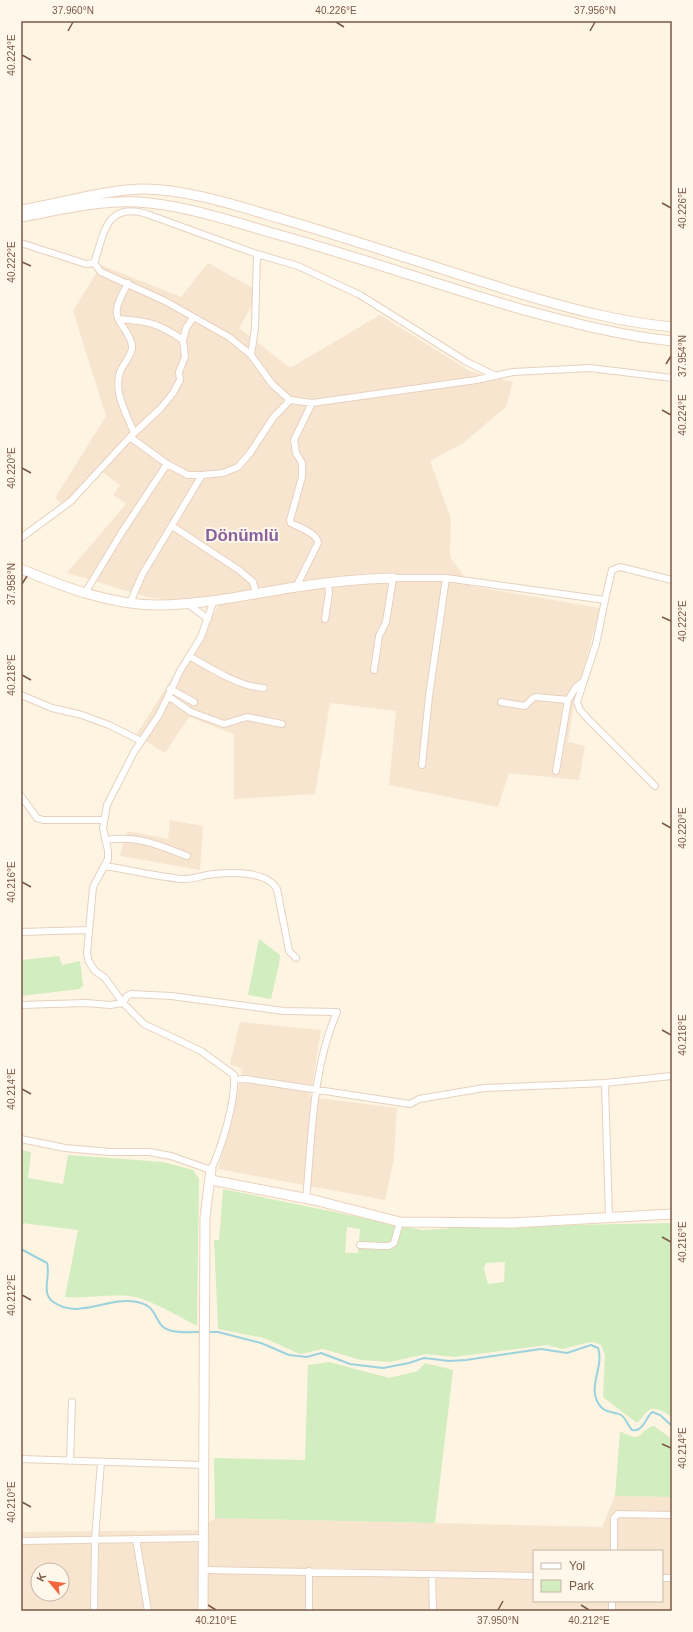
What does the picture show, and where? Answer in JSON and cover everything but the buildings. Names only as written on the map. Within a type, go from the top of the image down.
[{"type":"street","points":[[21,210],[140,189],[172,192],[231,204],[337,235],[460,276],[566,307],[638,324],[672,327]]},
{"type":"street","points":[[21,217],[113,202],[139,202],[175,207],[215,216],[340,252],[470,295],[594,330],[672,341]]},
{"type":"street","points":[[94,263],[108,221],[117,214],[133,210],[257,254],[298,266],[360,295],[466,362],[496,376]]},
{"type":"street","points":[[21,244],[86,264],[94,263]]},
{"type":"street","points":[[251,355],[254,328],[257,254]]},
{"type":"street","points":[[94,263],[101,272],[165,301],[229,337],[251,355],[272,384],[290,400],[312,403],[496,376],[513,372],[590,368],[672,378]]},
{"type":"street","points":[[128,283],[116,309],[119,319],[132,343],[132,350],[120,372],[117,384],[119,396],[132,435],[168,464],[188,475],[223,473],[238,467],[250,454],[273,418],[290,400]]},
{"type":"street","points":[[21,538],[71,501],[132,435],[161,408],[180,380],[179,372],[185,357],[183,340],[186,328],[193,318]]},
{"type":"street","points":[[119,319],[151,322],[165,328],[183,340]]},
{"type":"street","points":[[296,587],[318,543],[318,539],[314,535],[291,523],[290,520],[302,477],[302,463],[296,453],[294,440],[312,403]]},
{"type":"street","points":[[85,593],[125,526],[168,464]]},
{"type":"street","points":[[130,603],[142,575],[202,475]]},
{"type":"street","points":[[172,526],[239,570],[253,582],[256,594]]},
{"type":"street","points":[[655,786],[580,710],[578,702],[596,644],[612,570],[620,567],[672,580]]},
{"type":"street","points":[[21,569],[85,593],[130,603],[158,605],[188,604],[328,582],[393,578],[446,578],[605,600]]},
{"type":"street","points":[[374,670],[379,636],[386,622],[393,578]]},
{"type":"street","points":[[422,765],[429,696],[446,578]]},
{"type":"street","points":[[325,620],[329,593],[328,582]]},
{"type":"street","points":[[204,1611],[203,1465],[205,1217],[210,1175],[219,1153],[235,1087],[234,1075],[201,1051],[144,1024],[89,962],[87,954],[93,887],[105,866],[108,851],[103,820],[107,805],[116,785],[141,741],[159,715],[170,689],[201,637],[214,600]]},
{"type":"street","points":[[188,604],[208,619]]},
{"type":"street","points":[[189,656],[229,677],[257,688],[264,688]]},
{"type":"street","points":[[556,771],[568,700],[576,687],[584,681]]},
{"type":"street","points":[[170,689],[194,702]]},
{"type":"street","points":[[21,695],[52,708],[82,715],[109,725],[141,741]]},
{"type":"street","points":[[168,696],[191,712],[224,724],[246,717],[282,724]]},
{"type":"street","points":[[501,702],[526,706],[533,698],[536,697],[568,700]]},
{"type":"street","points":[[21,796],[37,818],[43,820],[103,820]]},
{"type":"street","points":[[106,840],[137,840],[161,845],[187,856]]},
{"type":"street","points":[[105,866],[183,879],[215,874],[243,874],[266,878],[273,882],[277,889],[289,951],[296,958]]},
{"type":"street","points":[[21,932],[88,930]]},
{"type":"street","points":[[21,1004],[86,1003],[110,1005],[123,1002],[127,996],[131,994],[171,996],[284,1011],[337,1012],[329,1031],[316,1090],[306,1199]]},
{"type":"street","points":[[234,1080],[246,1079],[410,1104],[419,1099],[484,1088],[605,1083],[672,1076]]},
{"type":"street","points":[[605,1083],[609,1218]]},
{"type":"street","points":[[21,1139],[65,1148],[171,1156],[210,1175],[400,1222],[512,1223],[672,1214]]},
{"type":"street","points":[[360,1245],[389,1246],[394,1243],[400,1222]]},
{"type":"street","points":[[70,1461],[72,1402]]},
{"type":"street","points":[[21,1459],[203,1465]]},
{"type":"street","points":[[94,1611],[95,1540],[100,1462]]},
{"type":"street","points":[[614,1550],[614,1518],[618,1514],[672,1515]]},
{"type":"street","points":[[21,1540],[203,1538]]},
{"type":"street","points":[[136,1539],[148,1611]]},
{"type":"street","points":[[204,1570],[533,1576]]},
{"type":"street","points":[[309,1571],[309,1611]]},
{"type":"street","points":[[432,1574],[433,1611]]},
{"type":"shaded area","points":[[208,263],[260,292],[239,328],[290,368],[380,315],[470,371],[513,382],[506,407],[463,443],[430,461],[451,519],[450,557],[471,586],[600,608],[573,710],[568,742],[585,746],[579,780],[509,773],[498,807],[389,785],[396,711],[330,703],[315,794],[234,799],[234,734],[189,717],[165,753],[136,735],[218,606],[147,597],[67,573],[126,504],[113,495],[120,485],[98,469],[66,507],[55,498],[106,416],[73,311],[101,265],[181,297]]},
{"type":"shaded area","points":[[170,820],[203,826],[200,870],[120,856],[127,831],[168,839]]},
{"type":"shaded area","points":[[240,1022],[321,1030],[310,1097],[397,1108],[394,1159],[385,1200],[218,1169],[232,1121],[242,1069],[230,1064]]},
{"type":"shaded area","points":[[615,1496],[672,1497],[672,1611],[21,1611],[21,1532],[198,1530],[215,1518],[602,1527]]},
{"type":"green space","points":[[259,939],[280,955],[271,999],[248,995]]},
{"type":"green space","points":[[59,956],[62,965],[80,961],[83,985],[80,989],[21,996],[21,960]]},
{"type":"green space","points":[[21,1150],[31,1152],[28,1178],[63,1184],[68,1155],[163,1162],[193,1170],[199,1179],[197,1326],[158,1306],[135,1297],[65,1297],[78,1230],[21,1223]]},
{"type":"green space","points":[[223,1189],[422,1230],[471,1227],[672,1223],[672,1418],[657,1409],[651,1409],[637,1423],[603,1397],[605,1355],[601,1345],[594,1342],[562,1349],[547,1345],[454,1357],[426,1354],[390,1362],[361,1360],[323,1349],[300,1354],[264,1338],[218,1329],[214,1240],[219,1240]],"holes":[[[347,1227],[360,1229],[358,1253],[345,1253]],[[505,1262],[504,1282],[488,1284],[484,1269],[486,1263]]]},
{"type":"green space","points":[[329,1362],[389,1378],[418,1371],[425,1363],[453,1370],[435,1523],[215,1518],[214,1458],[305,1460],[308,1365]]},
{"type":"green space","points":[[654,1426],[672,1439],[672,1497],[615,1496],[620,1431],[633,1437],[637,1437],[645,1430]]},
{"type":"waterway","points":[[21,1249],[47,1263],[47,1293],[52,1301],[62,1307],[82,1309],[115,1302],[137,1302],[148,1306],[162,1326],[166,1329],[181,1332],[201,1332]]},
{"type":"waterway","points":[[207,1332],[218,1332],[261,1343],[289,1355],[307,1357],[321,1353],[350,1364],[383,1368],[409,1363],[424,1358],[449,1361],[466,1360],[541,1349],[567,1353],[591,1345],[598,1348],[599,1363],[595,1393],[601,1407],[608,1412],[621,1415],[632,1430],[639,1429],[652,1412],[660,1415],[672,1426]]},
{"type":"district","name":"Dönümlü","points":[[242,535]]}]
